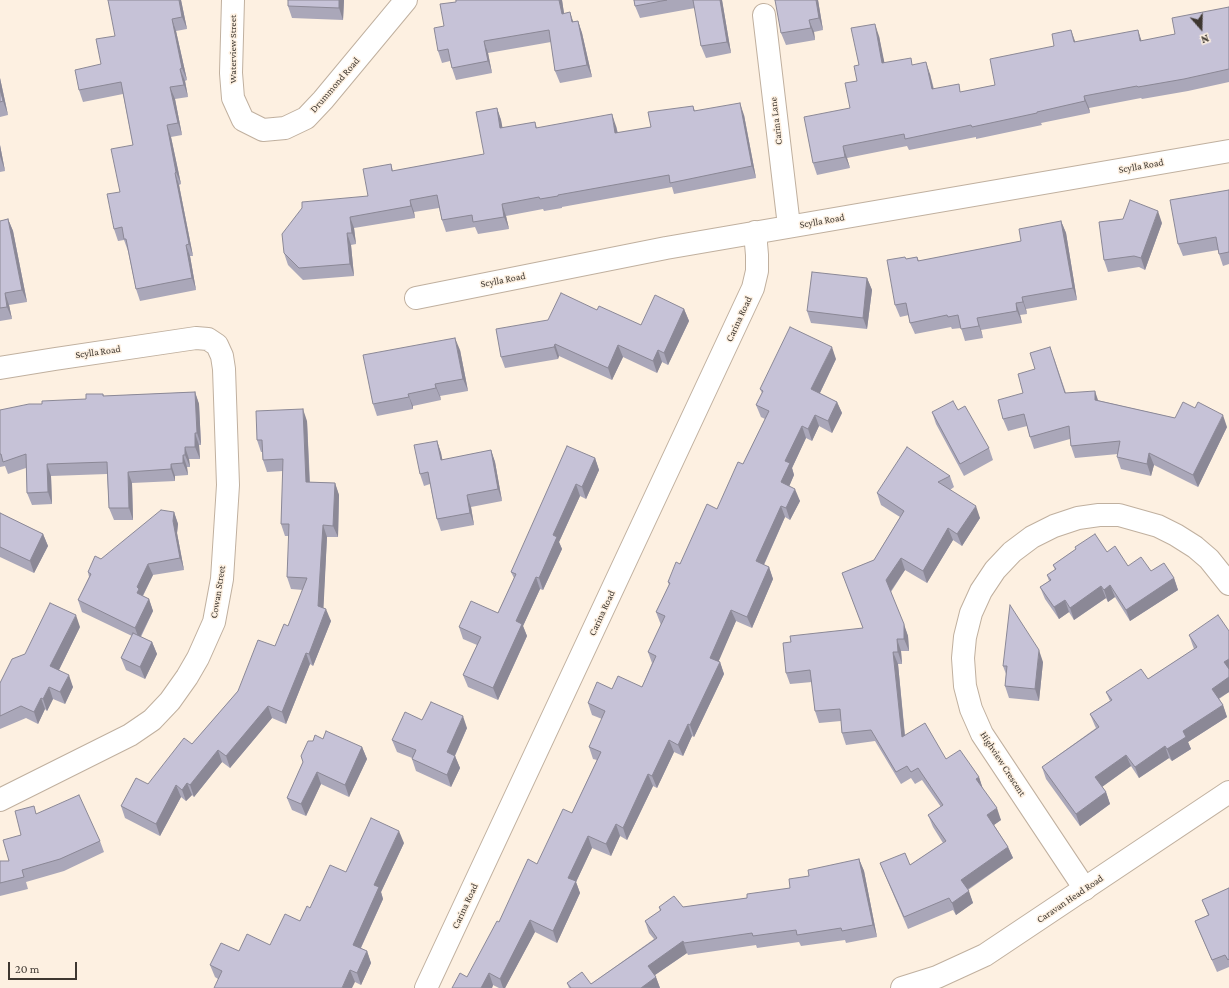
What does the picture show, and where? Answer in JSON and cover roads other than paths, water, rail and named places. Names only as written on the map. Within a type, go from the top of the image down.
[{"type":"street","name":"Waterview Street","points":[[233,0],[231,73],[233,98],[243,120]]},
{"type":"street","name":"Drummond Road","points":[[243,120],[263,130],[285,128],[306,118],[323,100],[406,0]]},
{"type":"street","name":"Carina Lane","points":[[764,15],[789,226]]},
{"type":"street","name":"Scylla Road","points":[[416,298],[666,248],[1229,151]]},
{"type":"street","name":"Carina Road","points":[[426,988],[753,288],[757,271],[755,232]]},
{"type":"street","name":"Scylla Road","points":[[0,368],[196,338]]},
{"type":"street","name":"Cowan Street","points":[[0,800],[130,735],[152,720],[170,701],[187,677],[198,658],[214,622],[222,580],[228,485],[224,369],[222,356],[217,345],[208,339],[196,338]]},
{"type":"street","name":"Highview Crescent","points":[[1085,889],[982,734],[971,709],[965,686],[963,658],[965,636],[971,613],[981,591],[999,566],[1012,552],[1032,538],[1054,526],[1078,518],[1099,515],[1119,515],[1158,526],[1176,535],[1195,547],[1209,559],[1222,573],[1229,584]]},
{"type":"street","name":"Caravan Head Road","points":[[902,988],[960,968],[985,954],[1229,792]]}]
